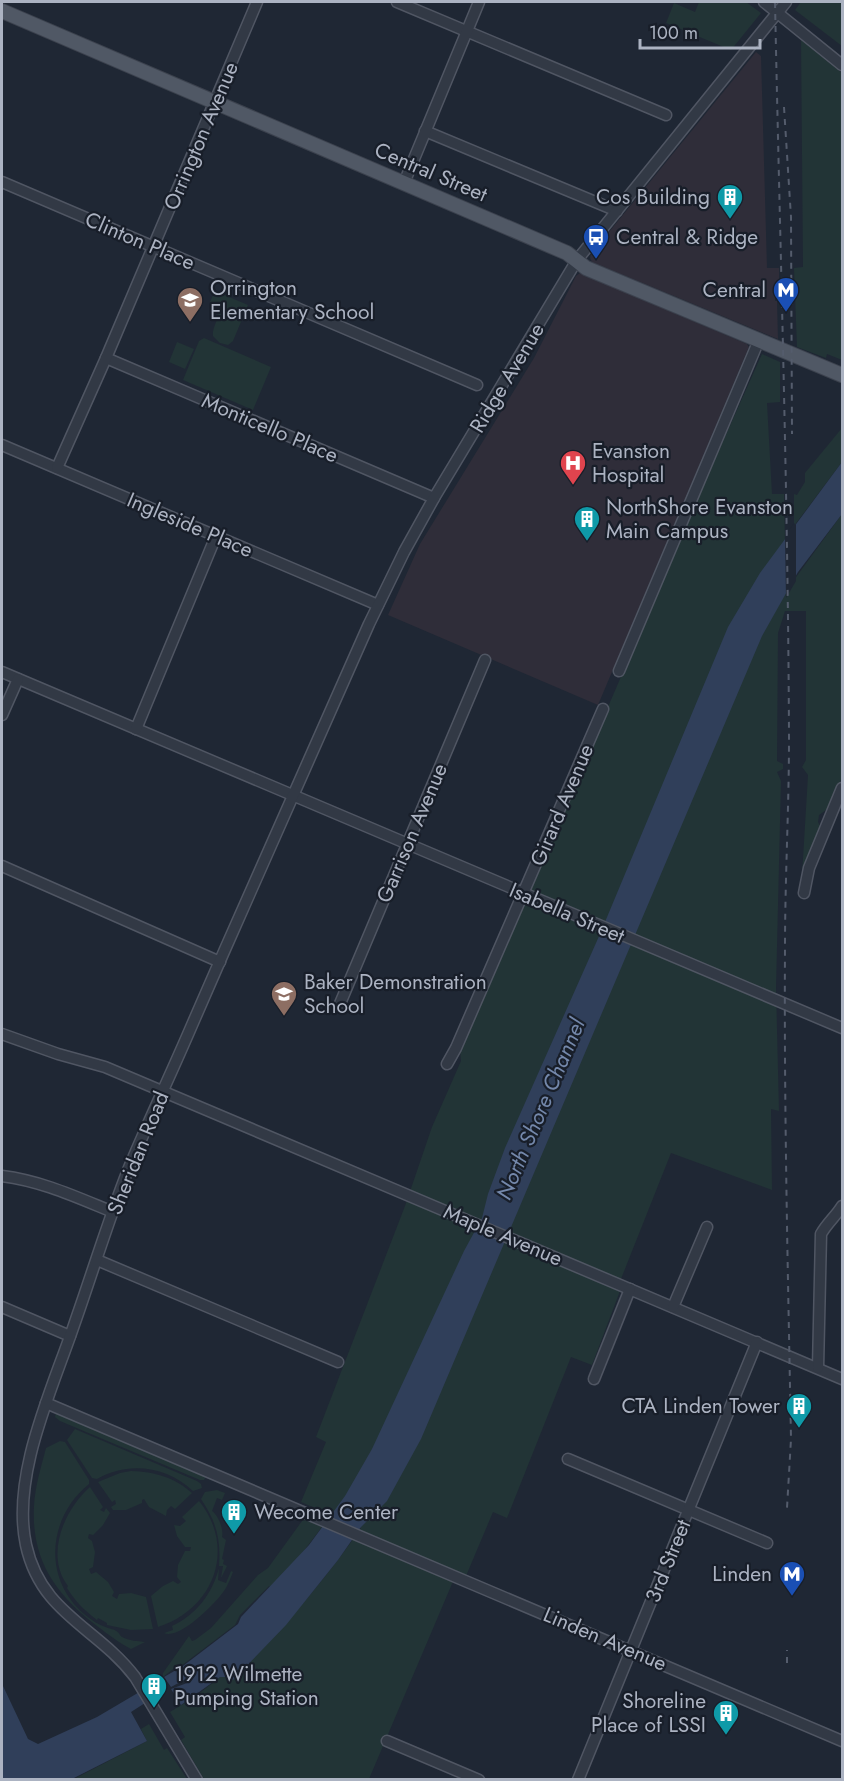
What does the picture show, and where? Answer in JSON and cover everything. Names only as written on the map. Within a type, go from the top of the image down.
[{"type":"main road","name":"Central Street","points":[[2,11],[567,253],[586,267],[843,375]]},
{"type":"street","name":"Orrington Avenue","points":[[57,468],[257,2]]},
{"type":"street","points":[[397,2],[666,115]]},
{"type":"street","points":[[404,183],[479,2]]},
{"type":"street","points":[[764,2],[843,65]]},
{"type":"street","name":"Ridge Avenue","points":[[293,796],[404,552],[434,498],[578,260],[786,2]]},
{"type":"street","points":[[425,131],[617,211]]},
{"type":"street","name":"Clinton Place","points":[[2,182],[477,385]]},
{"type":"street","points":[[619,671],[759,340]]},
{"type":"street","name":"Monticello Place","points":[[106,358],[434,498]]},
{"type":"street","name":"Ingleside Place","points":[[2,445],[378,605]]},
{"type":"street","points":[[136,729],[216,536]]},
{"type":"street","name":"Garrison Avenue","points":[[339,1006],[485,660]]},
{"type":"street","points":[[2,672],[293,796]]},
{"type":"street","points":[[2,715],[18,679]]},
{"type":"street","name":"Girard Avenue","points":[[447,1064],[603,710]]},
{"type":"street","points":[[804,893],[809,868],[843,788]]},
{"type":"street","name":"Isabella Street","points":[[293,796],[843,1028]]},
{"type":"street","name":"Sheridan Road","points":[[197,1779],[123,1661],[54,1603],[39,1581],[28,1555],[22,1522],[23,1490],[46,1404],[128,1172],[293,796]]},
{"type":"street","points":[[2,866],[220,962]]},
{"type":"street","name":"Maple Avenue","points":[[2,1034],[58,1054],[105,1067],[843,1378]]},
{"type":"street","points":[[2,1176],[52,1187],[113,1212]]},
{"type":"street","points":[[818,1368],[821,1233],[825,1225],[838,1214],[843,1206]]},
{"type":"street","points":[[673,1307],[707,1227]]},
{"type":"street","points":[[97,1260],[338,1362]]},
{"type":"street","points":[[594,1379],[630,1289]]},
{"type":"street","points":[[2,1307],[70,1335]]},
{"type":"street","name":"3rd Street","points":[[578,1779],[757,1342]]},
{"type":"street","name":"Linden Avenue","points":[[46,1404],[843,1741]]},
{"type":"street","points":[[568,1459],[767,1543]]},
{"type":"street","points":[[387,1741],[479,1779]]},
{"type":"shaded area","points":[[699,2],[746,2],[761,13],[731,50],[666,23],[674,3],[695,12]]},
{"type":"shaded area","points":[[801,2],[842,2],[842,46],[795,10]]},
{"type":"shaded area","points":[[801,40],[842,73],[842,360],[827,354],[826,358],[797,347],[794,268],[803,267]]},
{"type":"shaded area","points":[[756,52],[761,56],[767,268],[779,268],[779,293],[775,294],[778,339],[592,262],[590,258]]},
{"type":"shaded area","name":"Evanston Hospital","points":[[580,273],[747,344],[749,347],[598,705],[388,615],[420,544],[534,358],[576,276]]},
{"type":"shaded area","points":[[215,291],[248,305],[233,341],[228,345],[220,343],[213,336],[219,313],[218,306],[210,302]]},
{"type":"shaded area","points":[[204,338],[271,367],[253,410],[183,380],[199,341]]},
{"type":"shaded area","points":[[177,342],[194,349],[185,369],[169,362]]},
{"type":"shaded area","points":[[762,354],[780,362],[780,402],[767,403],[772,494],[784,494],[786,591],[842,514],[842,777],[829,808],[819,815],[818,822],[821,828],[802,875],[808,775],[802,767],[806,760],[806,611],[785,611],[778,633],[777,761],[783,764],[783,769],[777,772],[781,781],[776,988],[779,1111],[771,1109],[772,1190],[671,1153],[617,1289],[620,1291],[592,1365],[571,1357],[507,1518],[493,1512],[466,1576],[457,1572],[369,1779],[204,1779],[181,1740],[185,1737],[170,1712],[196,1696],[220,1677],[233,1679],[300,1606],[361,1528],[301,1502],[326,1442],[316,1437],[405,1206],[432,1127],[461,1061],[460,1051]]},
{"type":"shaded area","points":[[842,428],[842,462],[794,526],[794,494],[797,495],[805,482],[805,473]]},
{"type":"shaded area","points":[[56,1412],[206,1476],[204,1480],[200,1480],[60,1421],[55,1417]]},
{"type":"shaded area","points":[[75,1429],[197,1481],[202,1488],[193,1491],[171,1476],[147,1469],[121,1470],[97,1479],[92,1478],[67,1440]]},
{"type":"shaded area","points":[[60,1441],[65,1442],[89,1480],[89,1484],[75,1498],[65,1513],[58,1530],[55,1548],[56,1566],[61,1583],[70,1599],[89,1618],[115,1630],[125,1638],[145,1642],[131,1649],[97,1626],[69,1602],[49,1575],[42,1560],[34,1525],[38,1477],[46,1448]]},
{"type":"shaded area","points":[[131,1471],[164,1476],[192,1493],[175,1509],[171,1506],[166,1516],[149,1507],[144,1499],[142,1503],[126,1510],[113,1510],[111,1507],[116,1504],[115,1500],[112,1502],[98,1482]]},
{"type":"shaded area","points":[[90,1487],[103,1507],[100,1510],[104,1512],[106,1508],[110,1513],[93,1535],[89,1534],[88,1538],[92,1541],[95,1552],[93,1567],[89,1569],[91,1574],[96,1572],[108,1582],[114,1592],[112,1596],[117,1599],[119,1594],[131,1593],[146,1597],[153,1629],[131,1630],[107,1625],[84,1609],[67,1588],[58,1561],[60,1534],[72,1508]]},
{"type":"shaded area","points":[[217,1490],[225,1493],[222,1500],[217,1498],[212,1511],[220,1523],[222,1537],[226,1540],[222,1559],[223,1564],[227,1566],[221,1578],[223,1566],[219,1566],[216,1531],[201,1499],[205,1492]]},
{"type":"shaded area","points":[[199,1501],[210,1519],[216,1538],[217,1557],[214,1575],[206,1592],[193,1606],[177,1618],[158,1627],[151,1596],[173,1581],[178,1584],[181,1582],[177,1577],[178,1565],[185,1551],[190,1551],[191,1547],[185,1547],[177,1536],[174,1525],[180,1526],[186,1521],[182,1517]]},
{"type":"shaded area","points":[[306,1520],[322,1527],[296,1561],[240,1615],[235,1625],[163,1677],[163,1673],[189,1636],[192,1641],[195,1640],[211,1628],[258,1575],[268,1568],[302,1521]]},
{"type":"shaded area","points":[[219,1568],[218,1580],[226,1583],[231,1571],[233,1572],[223,1592],[189,1625],[171,1634],[164,1633],[173,1630],[172,1626],[189,1616],[208,1595]]},
{"type":"shaded area","points":[[149,1724],[164,1750],[167,1748],[187,1779],[72,1780],[147,1741],[141,1729]]},
{"type":"water","name":"North Shore Channel","points":[[842,462],[842,514],[798,572],[762,636],[421,1439],[387,1501],[361,1527],[286,1625],[233,1680],[220,1677],[181,1705],[171,1689],[187,1683],[186,1679],[171,1687],[164,1677],[183,1666],[238,1624],[241,1617],[309,1545],[345,1496],[372,1449],[464,1251],[482,1218],[505,1148],[600,934],[728,627],[760,573]]},
{"type":"water","points":[[153,1684],[159,1694],[131,1712],[147,1741],[72,1779],[2,1780],[2,1686],[28,1739],[38,1744],[97,1717]]},
{"type":"pier","points":[[794,523],[796,525],[796,581],[786,598],[785,536]]},
{"type":"railway","points":[[775,2],[789,764],[785,1009],[791,1439],[787,1508]]},
{"type":"railway","points":[[784,107],[791,217],[792,434]]},
{"type":"railway","points":[[787,1650],[787,1663]]},
{"type":"place","name":"Cos Building","points":[[730,220]]},
{"type":"place","name":"Central & Ridge","points":[[596,260]]},
{"type":"place","name":"Central","points":[[786,313]]},
{"type":"place","name":"Orrington Elementary School","points":[[190,323]]},
{"type":"place","name":"Evanston Hospital","points":[[573,486]]},
{"type":"place","name":"NorthShore Evanston Main Campus","points":[[587,542]]},
{"type":"place","name":"Baker Demonstration School","points":[[284,1017]]},
{"type":"place","name":"CTA Linden Tower","points":[[799,1429]]},
{"type":"place","name":"Wecome Center","points":[[234,1535]]},
{"type":"place","name":"Linden","points":[[792,1597]]},
{"type":"place","name":"1912 Wilmette Pumping Station","points":[[154,1709]]},
{"type":"place","name":"Shoreline Place of LSSI","points":[[726,1736]]}]
